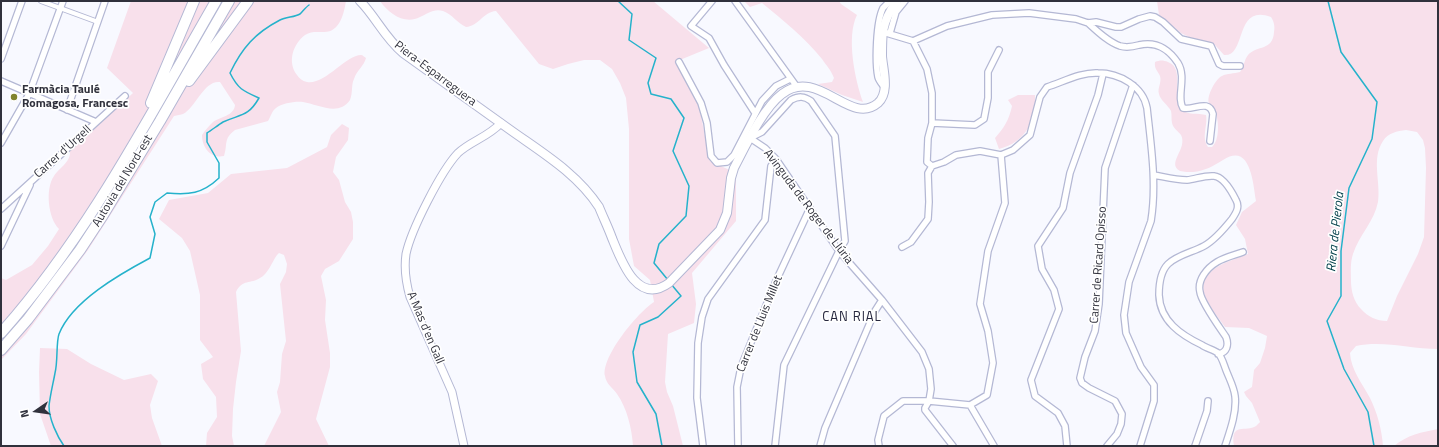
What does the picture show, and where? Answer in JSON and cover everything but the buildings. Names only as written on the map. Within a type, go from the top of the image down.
[{"type":"highway","points":[[140,133],[194,1]]},
{"type":"highway","name":"Autovia del Nord-est","points":[[1,333],[22,310],[58,263],[84,225],[140,133],[216,1]]},
{"type":"highway","name":"Autovia del Nord-est","points":[[1,350],[28,319],[80,250],[103,215],[160,121],[229,1]]},
{"type":"highway","points":[[160,121],[248,1]]},
{"type":"main road","name":"Piera-Esparreguera","points":[[360,1],[367,8],[388,38],[403,53],[501,123],[570,174],[582,185],[599,207],[626,270],[637,282],[652,289],[669,283],[720,230],[727,213],[732,173],[750,138],[773,102],[783,93],[797,87]]},
{"type":"main road","points":[[797,87],[811,87],[849,106],[861,108],[869,107],[879,102],[883,96],[885,88],[882,54],[887,33],[889,14],[897,1]]},
{"type":"street","points":[[1,58],[22,1]]},
{"type":"street","points":[[42,1],[98,22]]},
{"type":"street","points":[[1,143],[29,94],[64,1]]},
{"type":"street","points":[[67,110],[105,1]]},
{"type":"street","points":[[712,1],[691,26],[709,38],[724,65],[755,113]]},
{"type":"street","points":[[735,1],[797,87]]},
{"type":"street","points":[[885,88],[878,78],[876,62],[879,26],[884,8],[890,1]]},
{"type":"street","points":[[905,1],[896,12],[891,27],[887,33],[913,41],[947,26],[992,15],[1029,13],[1076,19],[1088,23],[1101,35],[1120,46],[1130,47],[1151,43],[1159,45],[1177,61],[1181,71],[1181,101],[1183,108],[1186,109],[1207,106],[1212,110],[1210,141]]},
{"type":"street","points":[[1088,23],[1096,22],[1121,28],[1144,17],[1155,17],[1181,39],[1211,46],[1219,64],[1222,66],[1240,66]]},
{"type":"street","points":[[913,41],[927,69],[932,93],[932,123],[928,138],[927,154],[927,162],[932,166]]},
{"type":"street","points":[[932,123],[975,125],[984,119],[988,98],[988,72],[999,50]]},
{"type":"street","points":[[680,62],[701,103],[707,123],[711,156],[717,163],[727,162],[734,155],[762,101],[776,86],[790,78]]},
{"type":"street","points":[[902,246],[911,242],[928,219],[928,173],[932,166],[944,162],[956,155],[980,151],[1001,155],[1013,150],[1030,136],[1040,97],[1047,87],[1087,74],[1098,73],[1121,78],[1133,85],[1140,91],[1146,102],[1154,176],[1153,211],[1151,221],[1130,282],[1124,315],[1126,333],[1141,367],[1154,385],[1154,401],[1140,446]]},
{"type":"street","points":[[1067,446],[1065,426],[1058,413],[1035,396],[1031,380],[1059,309],[1054,290],[1042,269],[1038,246],[1063,208],[1070,172],[1098,95],[1103,74]]},
{"type":"street","points":[[1,81],[96,122]]},
{"type":"street","name":"Carrer de Ricard Opisso","points":[[1107,446],[1117,434],[1122,424],[1122,414],[1115,401],[1089,388],[1080,378],[1085,357],[1095,331],[1099,304],[1105,168],[1133,85]]},
{"type":"street","name":"Carrer d'Urgell","points":[[1,209],[125,96]]},
{"type":"street","points":[[750,138],[762,132],[791,100],[796,97],[805,97],[811,101],[835,136],[845,241],[784,365],[775,446]]},
{"type":"street","name":"A Mas d'en Gall","points":[[464,446],[452,392],[410,297],[406,284],[406,256],[409,243],[445,170],[459,153],[474,142],[490,134],[501,123]]},
{"type":"street","name":"Avinguda de Roger de Llúria","points":[[750,138],[765,148],[776,159],[839,252],[882,300],[925,357],[930,375],[931,389],[929,401],[925,410],[953,446]]},
{"type":"street","points":[[879,446],[878,440],[884,416],[902,401],[929,401],[970,405],[987,395],[993,363],[988,331],[980,304],[988,251],[1005,203],[1001,155]]},
{"type":"street","points":[[703,446],[697,398],[698,344],[702,317],[708,299],[765,220],[771,166],[776,159]]},
{"type":"street","points":[[1154,176],[1185,180],[1215,176],[1224,181],[1237,201],[1238,209],[1236,214],[1213,240],[1204,246],[1173,260],[1167,265],[1162,274],[1159,296],[1163,313],[1172,327],[1191,340],[1218,354],[1232,385],[1235,395],[1235,406],[1225,446]]},
{"type":"street","points":[[1,246],[32,181]]},
{"type":"street","name":"Carrer de Lluis Millet","points":[[738,446],[737,387],[741,367],[776,281],[810,208]]},
{"type":"street","points":[[1218,354],[1225,351],[1228,342],[1200,293],[1202,277],[1212,265],[1243,252]]},
{"type":"street","points":[[820,446],[824,428],[875,312],[882,300]]},
{"type":"street","points":[[1195,446],[1207,411],[1208,402]]},
{"type":"street","points":[[970,405],[994,446]]},
{"type":"shaded area","points":[[131,1],[346,1],[344,11],[337,26],[329,31],[314,32],[305,35],[297,43],[293,54],[292,65],[302,80],[314,82],[328,75],[355,56],[362,55],[366,58],[355,76],[350,100],[345,105],[334,109],[300,102],[279,106],[275,109],[268,121],[235,130],[231,133],[226,142],[224,156],[215,156],[208,152],[202,140],[202,135],[213,122],[232,112],[235,105],[220,82],[209,85],[188,111],[174,116],[88,250],[26,334],[1,360],[1,278],[6,280],[32,265],[48,246],[59,229],[52,218],[49,203],[49,188],[54,176],[69,158],[70,151],[133,93],[107,68]]},
{"type":"shaded area","points":[[380,1],[653,1],[709,48],[675,62],[699,106],[710,161],[736,173],[736,221],[692,273],[696,304],[694,323],[668,334],[665,382],[667,392],[673,406],[683,446],[633,446],[626,412],[621,400],[608,384],[605,376],[605,368],[609,358],[622,336],[639,315],[654,302],[650,280],[634,266],[629,239],[629,129],[626,98],[612,69],[600,60],[584,60],[553,69],[539,64],[496,11],[466,27],[449,14],[440,10],[414,19],[403,19],[393,14]]},
{"type":"shaded area","points":[[744,1],[839,1],[857,15],[852,35],[852,46],[857,82],[863,102],[842,95],[818,84],[832,82],[834,78],[815,51],[794,30],[762,3],[750,7]]},
{"type":"shaded area","points":[[1157,1],[1438,1],[1438,349],[1386,344],[1366,344],[1356,346],[1350,353],[1352,365],[1375,409],[1383,446],[1234,446],[1234,433],[1240,429],[1252,428],[1260,422],[1252,403],[1244,392],[1252,387],[1254,370],[1260,363],[1267,336],[1249,328],[1225,327],[1209,304],[1203,287],[1205,279],[1216,268],[1224,263],[1248,254],[1245,239],[1236,225],[1242,212],[1256,201],[1254,185],[1249,167],[1240,156],[1232,156],[1201,171],[1180,171],[1176,168],[1175,164],[1182,145],[1182,140],[1181,135],[1174,128],[1171,111],[1160,96],[1160,76],[1155,62],[1165,61],[1173,65],[1176,70],[1177,99],[1179,105],[1186,113],[1206,115],[1205,139],[1208,147],[1212,147],[1215,144],[1218,135],[1218,124],[1214,110],[1208,100],[1212,88],[1220,77],[1226,74],[1240,72],[1248,55],[1271,42],[1273,38],[1274,24],[1271,17],[1259,15],[1251,17],[1246,23],[1236,48],[1231,53],[1224,55],[1215,45],[1199,42],[1181,33],[1159,15]],"holes":[[[1406,130],[1417,132],[1423,140],[1425,148],[1426,168],[1424,237],[1418,254],[1397,296],[1387,321],[1380,320],[1373,318],[1364,312],[1355,300],[1351,285],[1352,257],[1373,216],[1378,202],[1379,194],[1377,163],[1379,148],[1390,134]]]},
{"type":"shaded area","points":[[1018,95],[1035,95],[1034,113],[1031,122],[1023,136],[1008,146],[999,149],[995,138],[1008,120],[1012,106],[1008,100]]},
{"type":"shaded area","points":[[342,124],[349,128],[348,140],[336,157],[333,172],[339,180],[345,202],[351,212],[353,222],[353,239],[339,261],[325,269],[321,276],[326,300],[325,320],[330,353],[330,367],[316,419],[329,446],[264,446],[281,412],[277,392],[280,382],[282,354],[286,341],[280,284],[286,272],[287,264],[284,255],[279,253],[268,271],[263,276],[257,280],[244,283],[236,292],[241,351],[233,409],[232,436],[234,446],[206,446],[207,433],[217,417],[216,397],[203,379],[201,364],[213,357],[200,340],[200,295],[190,251],[182,238],[159,219],[169,200],[208,193],[231,174],[287,168],[327,147],[331,135]]},
{"type":"shaded area","points":[[40,348],[67,349],[91,364],[124,380],[151,374],[158,381],[150,405],[152,418],[162,446],[51,446],[40,414]]},
{"type":"shaded area","points":[[1438,429],[1438,446],[1394,446],[1409,437]]},
{"type":"waterway","points":[[618,1],[632,14],[629,40],[656,58],[648,83],[651,94],[671,99],[684,118],[673,151],[689,186],[686,216],[659,244],[654,263],[668,280]]},
{"type":"waterway","name":"Riera de Pierola","points":[[1328,1],[1341,52],[1377,102],[1372,139],[1349,188],[1341,251],[1341,296],[1327,321],[1344,369],[1368,412],[1374,446]]},
{"type":"waterway","points":[[64,446],[54,427],[50,416],[49,406],[56,368],[58,338],[65,322],[74,310],[111,280],[150,258],[155,234],[150,217],[155,202],[167,193],[182,194],[201,190],[219,178],[219,163],[207,142],[207,133],[223,122],[248,112],[259,98],[238,86],[230,73],[239,56],[256,36],[280,20],[300,14],[309,5]]},
{"type":"waterway","points":[[662,446],[656,414],[637,382],[633,352],[640,325],[658,317],[681,296],[671,284]]},
{"type":"place","name":"Farmàcia Taulé Romagosa, Francesc","points":[[14,97]]},
{"type":"district","name":"CAN RIAL","points":[[852,318]]}]
